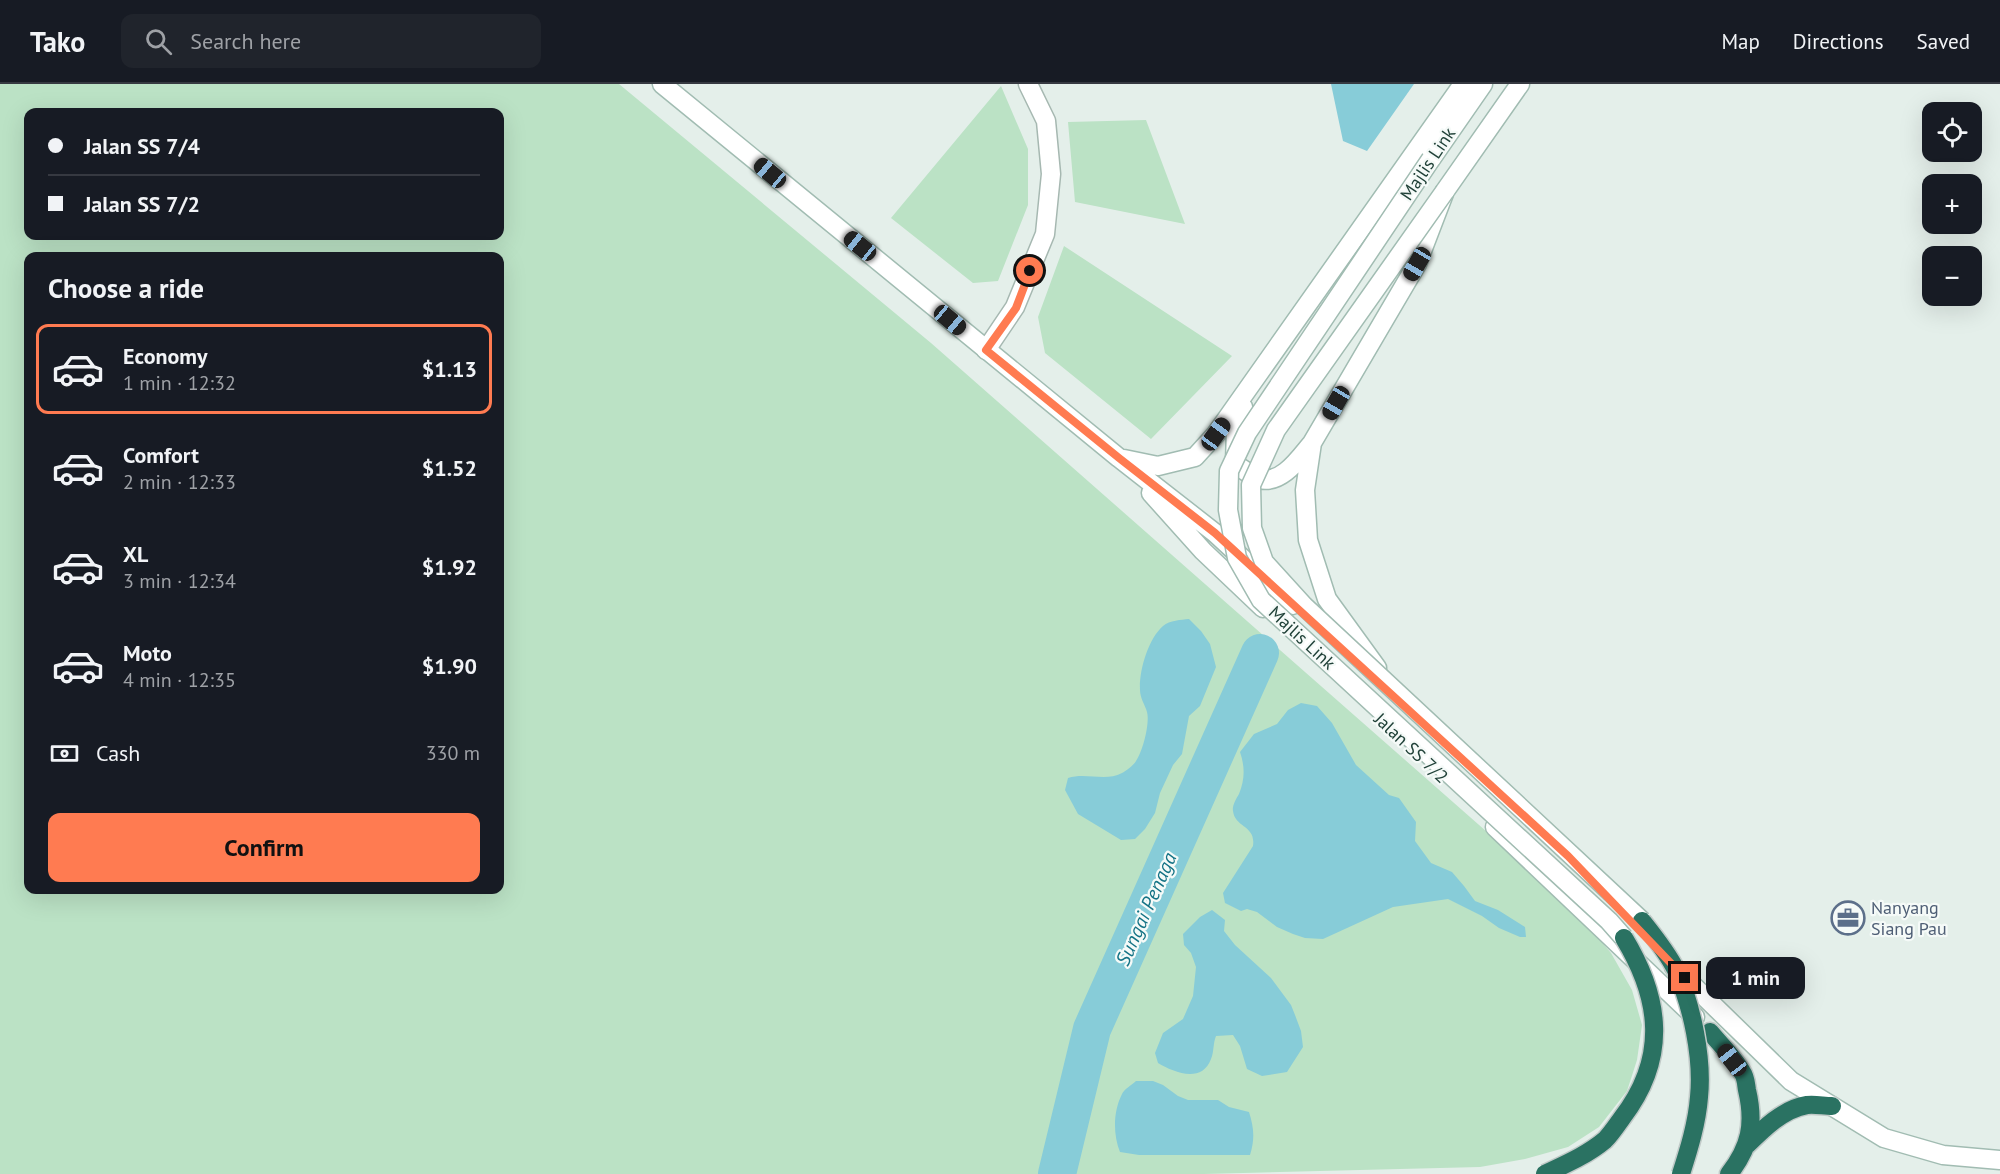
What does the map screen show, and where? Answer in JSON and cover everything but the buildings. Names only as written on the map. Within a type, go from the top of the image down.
[{"type":"highway","points":[[1642,921],[1676,970],[1691,1014],[1698,1065],[1699,1096],[1695,1126],[1681,1174]]},
{"type":"highway","points":[[1545,1174],[1579,1159],[1606,1139],[1635,1102],[1649,1066],[1654,1038],[1652,1003],[1637,959],[1624,938]]},
{"type":"highway","points":[[1710,1032],[1744,1074],[1752,1109],[1752,1120],[1746,1145],[1740,1160],[1729,1174]]},
{"type":"highway","points":[[1746,1145],[1764,1128],[1784,1115],[1808,1105],[1832,1106]]},
{"type":"street","name":"Jalan SS 7/2","points":[[662,84],[1119,458],[1215,533],[1568,856],[1685,978],[1791,1081],[1884,1138],[1943,1155],[2000,1160]]},
{"type":"street","points":[[986,350],[1016,308],[1045,234],[1051,174],[1046,121],[1028,84]]},
{"type":"street","points":[[1119,458],[1158,466],[1195,457],[1216,434],[1261,373],[1463,84]]},
{"type":"street","name":"Majlis Link","points":[[1483,84],[1247,433],[1229,471],[1228,510],[1237,558],[1261,600],[1600,913],[1624,938]]},
{"type":"street","name":"Majlis Link","points":[[1520,84],[1276,430],[1251,485],[1252,528],[1264,562],[1304,606],[1642,921]]},
{"type":"street","points":[[1261,373],[1238,421],[1234,444],[1235,464],[1260,479],[1275,478],[1287,471],[1312,443],[1417,264],[1445,191]]},
{"type":"street","points":[[1312,443],[1305,490],[1308,540],[1328,598],[1404,706]]},
{"type":"street","name":"Jalan SS 7/2","points":[[1119,458],[1203,551],[1710,1032]]},
{"type":"green space","points":[[0,84],[619,84],[931,343],[1570,905],[1611,953],[1632,990],[1642,1025],[1637,1060],[1627,1091],[1599,1127],[1568,1147],[1525,1159],[1480,1167],[1204,1174],[0,1174]]},
{"type":"green space","points":[[1001,86],[1028,149],[1028,205],[998,281],[973,283],[891,218]]},
{"type":"green space","points":[[1146,120],[1185,224],[1075,202],[1068,122]]},
{"type":"green space","points":[[1064,246],[1232,356],[1151,439],[1045,353],[1038,317]]},
{"type":"water","points":[[1331,84],[1414,84],[1367,151],[1343,141]]},
{"type":"water","points":[[1189,619],[1210,644],[1216,667],[1200,706],[1189,716],[1182,754],[1173,765],[1160,793],[1155,813],[1145,829],[1135,839],[1121,840],[1078,814],[1065,790],[1068,778],[1116,776],[1135,763],[1148,723],[1140,690],[1141,674],[1149,647],[1163,626],[1172,621]]},
{"type":"water","points":[[1301,703],[1317,706],[1332,723],[1356,765],[1389,795],[1399,798],[1416,822],[1415,841],[1431,863],[1452,872],[1475,901],[1498,910],[1525,927],[1526,937],[1520,937],[1499,928],[1482,916],[1448,899],[1393,907],[1323,939],[1305,938],[1293,934],[1277,927],[1257,912],[1247,909],[1241,911],[1225,903],[1223,893],[1253,846],[1249,830],[1237,821],[1233,811],[1243,778],[1240,752],[1254,734],[1277,724],[1288,710]]},
{"type":"water","points":[[1212,910],[1225,920],[1224,931],[1235,945],[1271,978],[1291,1005],[1301,1031],[1303,1047],[1287,1072],[1262,1076],[1247,1069],[1240,1046],[1233,1035],[1216,1036],[1207,1067],[1194,1074],[1171,1070],[1158,1063],[1155,1053],[1163,1033],[1183,1019],[1193,996],[1196,967],[1191,953],[1184,945],[1183,934],[1200,917]]},
{"type":"water","points":[[1136,1081],[1153,1081],[1188,1100],[1218,1100],[1229,1107],[1249,1112],[1253,1134],[1250,1155],[1139,1155],[1120,1152],[1115,1130],[1117,1108],[1123,1092]]},
{"type":"waterway","name":"Sungai Penaga","points":[[1057,1174],[1092,1029],[1260,653]]},
{"type":"place","name":"Nanyang Siang Pau","points":[[1848,918]]},
{"type":"route","points":[[1030,271],[1016,308],[986,350],[1215,533],[1568,856],[1685,978]]}]
